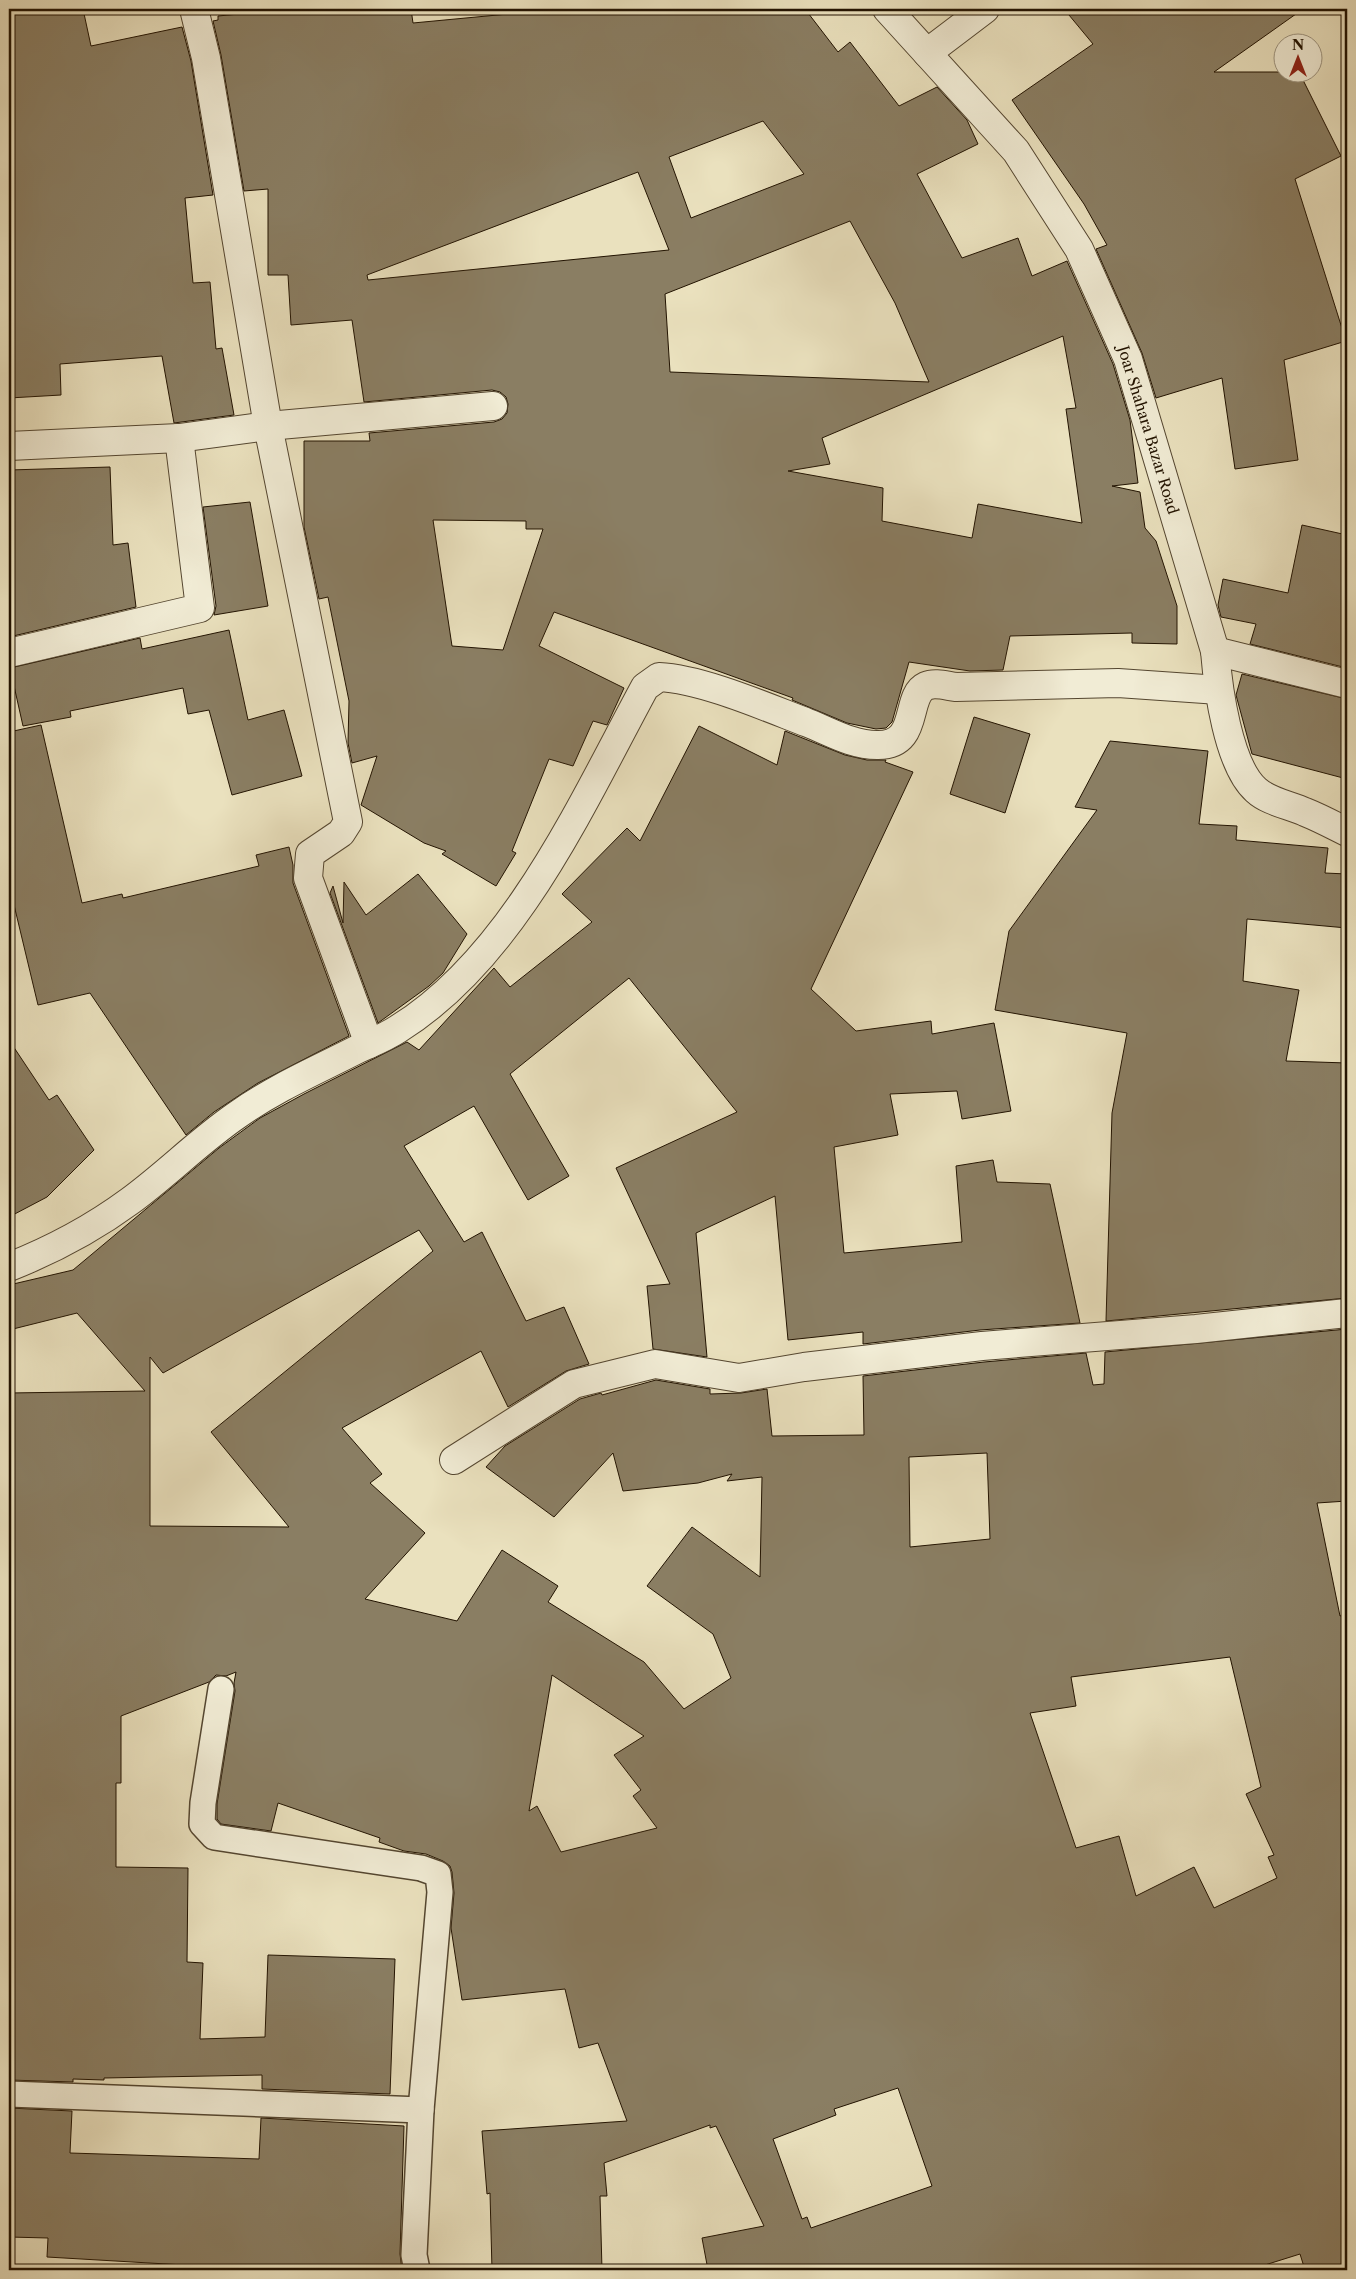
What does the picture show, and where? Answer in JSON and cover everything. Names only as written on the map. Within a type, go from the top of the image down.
[{"type":"street","points":[[194,9],[206,58],[268,426],[348,822],[341,833],[310,854],[308,878],[369,1044]]},
{"type":"street","name":"Joar Shahara Bazar Road","points":[[887,9],[1016,152],[1079,249],[1128,360],[1216,652],[1219,690],[1229,737],[1243,770],[1255,790],[1270,799],[1305,812],[1347,832]]},
{"type":"street","points":[[927,53],[984,9]]},
{"type":"street","points":[[9,446],[179,438],[268,426],[492,406]]},
{"type":"street","points":[[9,653],[200,608],[179,438]]},
{"type":"street","points":[[1216,652],[1347,684]]},
{"type":"street","points":[[9,1267],[49,1251],[85,1231],[130,1201],[216,1130],[261,1098],[398,1030],[459,980],[511,919],[546,869],[645,686],[659,677],[694,682],[808,723],[853,742],[878,745],[902,736],[908,728],[915,699],[925,686],[934,684],[956,687],[1118,683],[1219,690]]},
{"type":"street","points":[[454,1460],[574,1384],[655,1364],[739,1378],[804,1366],[982,1346],[1196,1329],[1347,1312]]},
{"type":"lane","points":[[221,1689],[202,1803],[202,1824],[214,1837],[421,1868],[438,1874],[440,1892],[421,2110],[414,2254],[417,2270]]},
{"type":"lane","points":[[9,2094],[421,2110]]},
{"type":"building","points":[[9,9],[83,9],[91,46],[182,27],[191,61],[213,195],[185,198],[193,283],[210,282],[216,349],[222,348],[234,415],[174,423],[162,356],[60,364],[61,395],[9,398]]},
{"type":"building","points":[[292,9],[411,9],[413,23],[561,9],[805,9],[838,52],[850,42],[899,106],[937,87],[967,120],[978,144],[917,174],[962,258],[1018,238],[1032,276],[1067,261],[1113,364],[1130,420],[1138,483],[1112,486],[1140,492],[1145,528],[1156,541],[1177,606],[1177,644],[1132,643],[1132,633],[1010,636],[1003,670],[970,671],[909,662],[892,722],[886,728],[876,729],[847,723],[792,700],[793,698],[554,612],[539,646],[624,688],[607,725],[593,721],[573,766],[549,759],[512,851],[516,853],[496,886],[442,854],[446,851],[424,843],[361,805],[377,756],[352,763],[348,743],[349,701],[328,597],[319,599],[304,527],[304,441],[370,441],[369,433],[494,422],[502,419],[507,413],[508,404],[506,397],[500,392],[492,390],[364,402],[352,320],[291,325],[288,275],[268,275],[268,189],[244,191],[221,55],[213,21],[218,20],[218,16]],"holes":[[[763,121],[804,174],[691,218],[669,157]],[[638,172],[669,250],[368,280],[367,275]],[[850,221],[895,303],[929,382],[670,372],[665,294]],[[1063,336],[1076,408],[1066,409],[1082,523],[978,504],[972,538],[882,521],[883,488],[788,471],[830,464],[822,438]],[[433,520],[526,521],[526,529],[543,529],[503,650],[452,646]]]},
{"type":"building","points":[[1064,9],[1303,9],[1214,72],[1274,72],[1274,82],[1304,82],[1341,156],[1295,179],[1346,341],[1284,360],[1298,460],[1235,469],[1222,378],[1156,398],[1142,353],[1096,249],[1107,245],[1084,204],[1012,100],[1093,44]]},
{"type":"building","points":[[110,467],[113,545],[128,543],[136,607],[9,637],[9,470]]},
{"type":"building","points":[[250,502],[268,606],[214,615],[216,606],[203,507]]},
{"type":"building","points":[[1302,525],[1347,535],[1347,668],[1250,644],[1256,624],[1221,617],[1218,605],[1223,579],[1288,593]]},
{"type":"building","points":[[229,630],[248,720],[284,710],[302,776],[232,795],[209,710],[188,714],[183,688],[70,711],[71,717],[23,726],[10,668],[140,638],[142,649]]},
{"type":"building","points":[[1242,674],[1347,699],[1347,779],[1252,754],[1236,695]]},
{"type":"building","points":[[974,717],[1030,734],[1005,813],[950,794]]},
{"type":"building","points":[[41,725],[82,903],[122,894],[123,898],[259,866],[256,855],[289,847],[293,865],[293,883],[349,1036],[258,1083],[214,1112],[186,1135],[90,993],[38,1005],[9,884],[9,732]]},
{"type":"building","points":[[699,726],[777,765],[785,731],[845,755],[867,760],[886,760],[885,762],[913,772],[811,989],[856,1031],[931,1021],[932,1034],[994,1023],[1011,1111],[962,1119],[957,1091],[890,1094],[898,1135],[834,1147],[844,1253],[962,1242],[956,1166],[993,1160],[997,1182],[1050,1184],[1080,1323],[980,1330],[863,1344],[863,1332],[788,1340],[775,1196],[696,1233],[707,1357],[653,1349],[647,1286],[670,1284],[616,1168],[737,1112],[629,978],[510,1074],[569,1176],[528,1200],[474,1106],[404,1146],[464,1242],[482,1232],[526,1321],[564,1307],[589,1364],[566,1371],[508,1407],[481,1351],[342,1428],[382,1474],[370,1483],[425,1533],[365,1599],[457,1621],[502,1550],[558,1586],[548,1602],[644,1662],[684,1709],[731,1678],[713,1634],[647,1586],[692,1527],[760,1577],[762,1477],[727,1481],[732,1474],[698,1483],[623,1491],[613,1453],[554,1517],[486,1467],[505,1446],[580,1399],[656,1380],[710,1389],[710,1394],[741,1393],[767,1389],[772,1436],[864,1435],[863,1376],[984,1362],[1086,1353],[1093,1385],[1104,1384],[1105,1352],[1347,1329],[1347,1501],[1317,1503],[1340,1616],[1347,1614],[1347,2270],[1305,2270],[1300,2254],[1249,2270],[708,2270],[702,2238],[764,2226],[716,2126],[710,2128],[710,2125],[604,2163],[607,2196],[600,2196],[602,2270],[492,2270],[490,2193],[487,2194],[482,2131],[627,2121],[598,2043],[579,2048],[565,1989],[462,2000],[451,1928],[454,1893],[452,1872],[450,1866],[443,1861],[426,1854],[404,1851],[379,1842],[380,1838],[278,1803],[271,1831],[221,1824],[217,1819],[217,1804],[235,1691],[236,1672],[226,1676],[216,1675],[209,1682],[121,1716],[121,1783],[116,1783],[116,1867],[188,1868],[187,1962],[203,1963],[200,2039],[265,2037],[268,1955],[395,1959],[390,2094],[262,2089],[262,2075],[104,2078],[104,2080],[73,2079],[73,2082],[9,2080],[9,1393],[145,1391],[77,1313],[9,1330],[9,1285],[73,1270],[219,1148],[260,1118],[407,1042],[419,1050],[494,968],[510,987],[592,922],[562,894],[627,828],[640,841]],"holes":[[[419,1230],[433,1251],[211,1432],[289,1527],[150,1526],[150,1357],[163,1373]],[[987,1453],[990,1539],[910,1547],[909,1457]],[[1230,1657],[1261,1787],[1246,1794],[1274,1855],[1268,1857],[1277,1878],[1214,1908],[1194,1867],[1136,1896],[1119,1836],[1076,1848],[1030,1713],[1076,1706],[1071,1677]],[[552,1675],[644,1736],[614,1755],[641,1790],[633,1796],[657,1828],[561,1852],[537,1806],[529,1811]],[[898,2088],[932,2186],[811,2228],[807,2217],[802,2219],[773,2139],[836,2115],[834,2109]]]},
{"type":"building","points":[[1110,741],[1208,751],[1199,824],[1237,826],[1236,840],[1328,848],[1325,873],[1347,874],[1347,928],[1247,919],[1243,981],[1299,990],[1286,1061],[1347,1063],[1347,1298],[1106,1321],[1112,1113],[1127,1033],[995,1010],[1009,931],[1097,810],[1075,807]]},
{"type":"building","points":[[418,874],[467,934],[443,973],[429,986],[378,1023],[330,893],[333,886],[343,923],[344,882],[366,915]]},
{"type":"building","points":[[9,1040],[49,1100],[57,1095],[94,1150],[47,1197],[9,1217]]},
{"type":"building","points":[[9,2108],[72,2111],[70,2153],[259,2159],[261,2118],[404,2126],[400,2254],[402,2270],[235,2270],[235,2268],[47,2257],[48,2238],[9,2237]]}]
